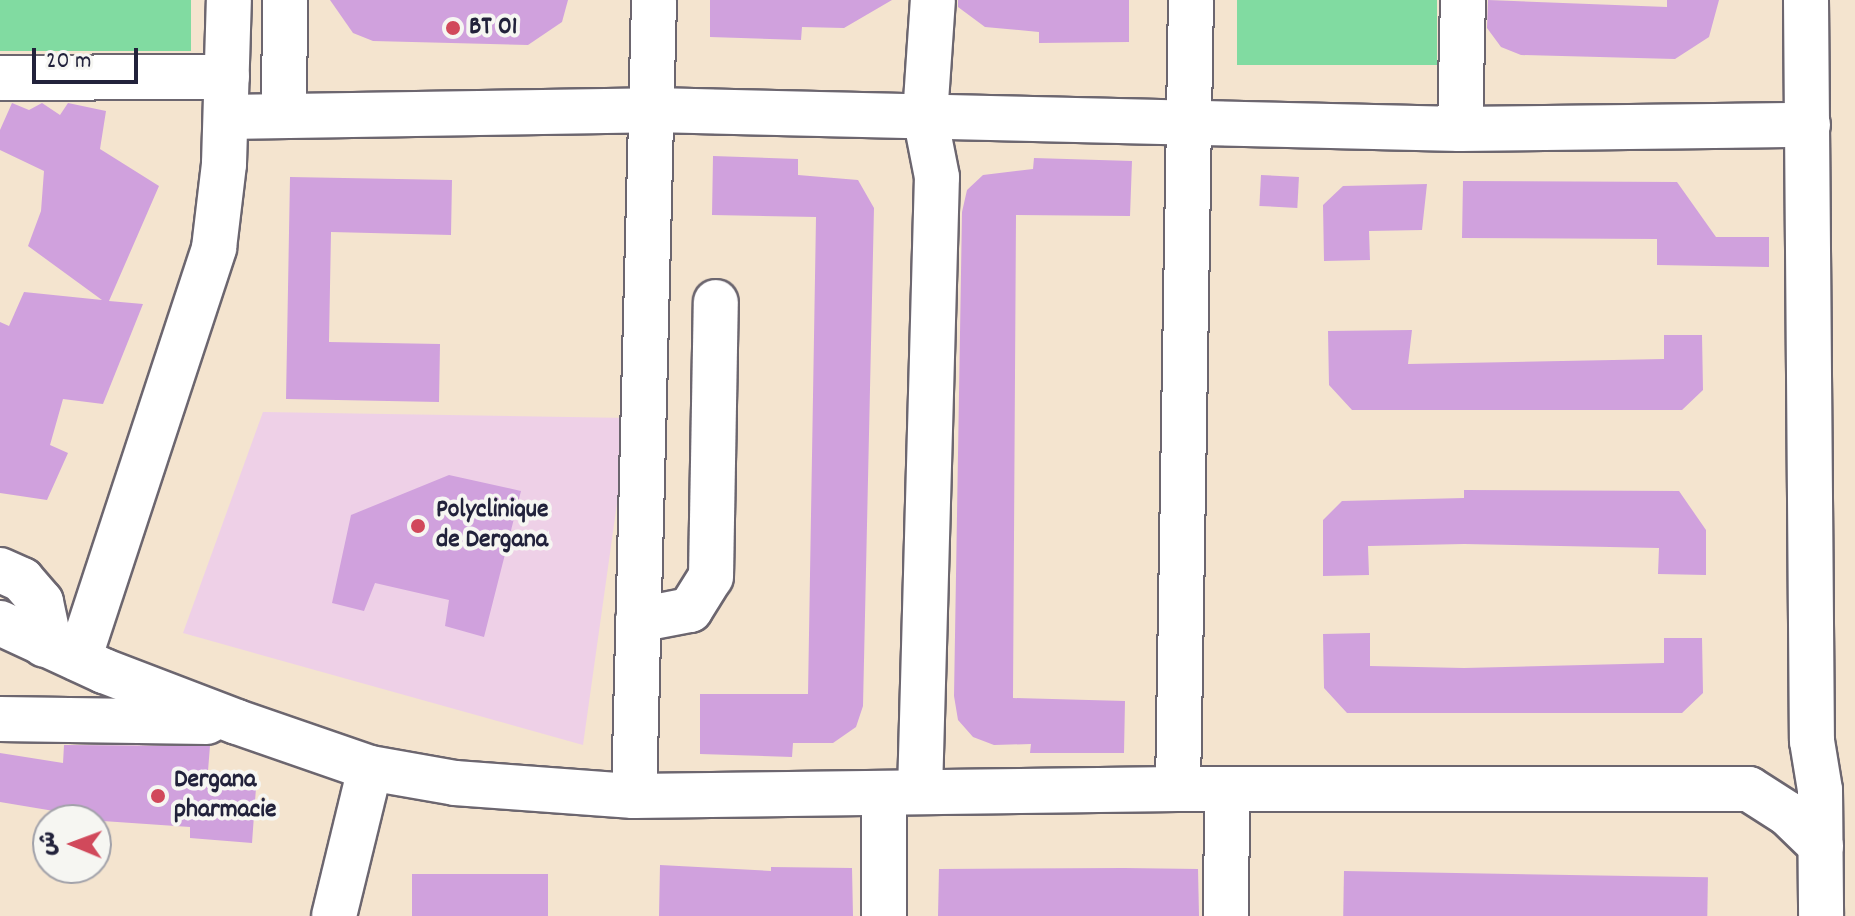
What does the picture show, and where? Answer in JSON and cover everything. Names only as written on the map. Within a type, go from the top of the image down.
[{"type":"street","points":[[62,652],[204,288],[221,206],[229,0]]},
{"type":"street","points":[[284,116],[285,0]]},
{"type":"street","points":[[634,796],[654,0]]},
{"type":"street","points":[[884,916],[902,793],[937,177],[925,116],[933,0]]},
{"type":"street","points":[[1178,789],[1191,0]]},
{"type":"street","points":[[1460,129],[1463,0]]},
{"type":"street","points":[[1806,0],[1812,741],[1820,790],[1821,916]]},
{"type":"street","points":[[0,78],[227,97],[284,116],[653,110],[1460,129],[1808,125]]},
{"type":"street","points":[[638,620],[690,610],[711,577],[716,302]]},
{"type":"street","points":[[0,570],[22,580],[41,602],[47,631],[62,652]]},
{"type":"street","points":[[0,623],[62,652],[237,722],[370,768],[455,783],[634,796],[1178,789],[1749,789],[1788,814],[1821,846]]},
{"type":"street","points":[[0,719],[237,722]]},
{"type":"street","points":[[1749,789],[1812,741]]},
{"type":"street","points":[[334,916],[370,768]]},
{"type":"street","points":[[1226,916],[1227,790]]},
{"type":"shaded area","name":"Polyclinique de Dergana","points":[[263,412],[629,418],[583,745],[183,633]]},
{"type":"green space","points":[[0,0],[191,0],[191,51],[0,51]]},
{"type":"green space","points":[[1237,0],[1437,0],[1437,65],[1237,65]]},
{"type":"building","name":"BT 01","points":[[330,0],[568,0],[562,22],[528,45],[373,41],[353,33]]},
{"type":"building","points":[[710,0],[892,0],[844,28],[802,27],[801,40],[710,37]]},
{"type":"building","points":[[958,0],[1129,0],[1129,42],[1039,43],[1039,32],[985,27],[958,7]]},
{"type":"building","points":[[1488,0],[1667,7],[1667,0],[1719,0],[1709,37],[1675,59],[1521,55],[1501,47],[1487,28]]},
{"type":"building","points":[[12,103],[29,110],[42,103],[60,115],[68,103],[106,111],[100,149],[159,186],[109,301],[143,304],[103,404],[63,399],[50,445],[68,453],[47,500],[0,493],[0,322],[9,326],[24,292],[102,300],[28,246],[41,211],[44,171],[0,150],[0,130]]},
{"type":"building","points":[[713,156],[798,159],[798,175],[858,180],[874,208],[863,706],[856,727],[833,743],[793,743],[792,757],[700,754],[700,694],[808,694],[816,217],[712,215]]},
{"type":"building","points":[[1034,158],[1132,161],[1130,216],[1016,215],[1013,698],[1125,701],[1124,753],[1030,753],[1031,744],[994,745],[973,737],[958,720],[954,696],[962,212],[967,190],[983,175],[1033,169]]},
{"type":"building","points":[[1261,175],[1299,177],[1297,208],[1259,206]]},
{"type":"building","points":[[290,177],[452,180],[451,235],[331,232],[329,342],[440,344],[439,402],[286,399]]},
{"type":"building","points":[[1463,181],[1677,182],[1716,237],[1769,237],[1769,267],[1657,265],[1657,239],[1462,238]]},
{"type":"building","points":[[1427,184],[1422,230],[1369,231],[1370,260],[1324,261],[1323,205],[1343,186]]},
{"type":"building","points":[[1412,330],[1408,364],[1664,359],[1664,335],[1702,335],[1703,390],[1682,410],[1352,410],[1329,385],[1328,331]]},
{"type":"building","points":[[449,475],[521,491],[484,637],[445,626],[449,600],[375,583],[364,611],[332,603],[351,515]]},
{"type":"building","points":[[1464,490],[1679,491],[1706,530],[1706,575],[1658,574],[1659,548],[1464,544],[1368,546],[1369,575],[1323,576],[1323,520],[1342,501],[1464,498]]},
{"type":"building","points":[[1370,633],[1370,666],[1464,668],[1664,663],[1664,638],[1702,638],[1703,693],[1682,713],[1347,713],[1324,688],[1323,634]]},
{"type":"building","name":"Dergana pharmacie","points":[[64,745],[210,746],[208,771],[257,774],[252,843],[190,838],[190,827],[112,822],[112,804],[32,804],[32,807],[0,802],[0,753],[63,763]]},
{"type":"building","points":[[660,865],[771,871],[771,867],[852,868],[853,916],[659,916]]},
{"type":"building","points":[[939,869],[1198,869],[1199,916],[938,916]]},
{"type":"building","points":[[1344,871],[1708,877],[1707,916],[1343,916]]},
{"type":"building","points":[[412,874],[548,874],[548,916],[412,916]]},
{"type":"place","name":"BT 01","points":[[453,28]]},
{"type":"place","name":"Polyclinique de Dergana","points":[[418,526]]},
{"type":"place","name":"Dergana pharmacie","points":[[158,796]]}]
